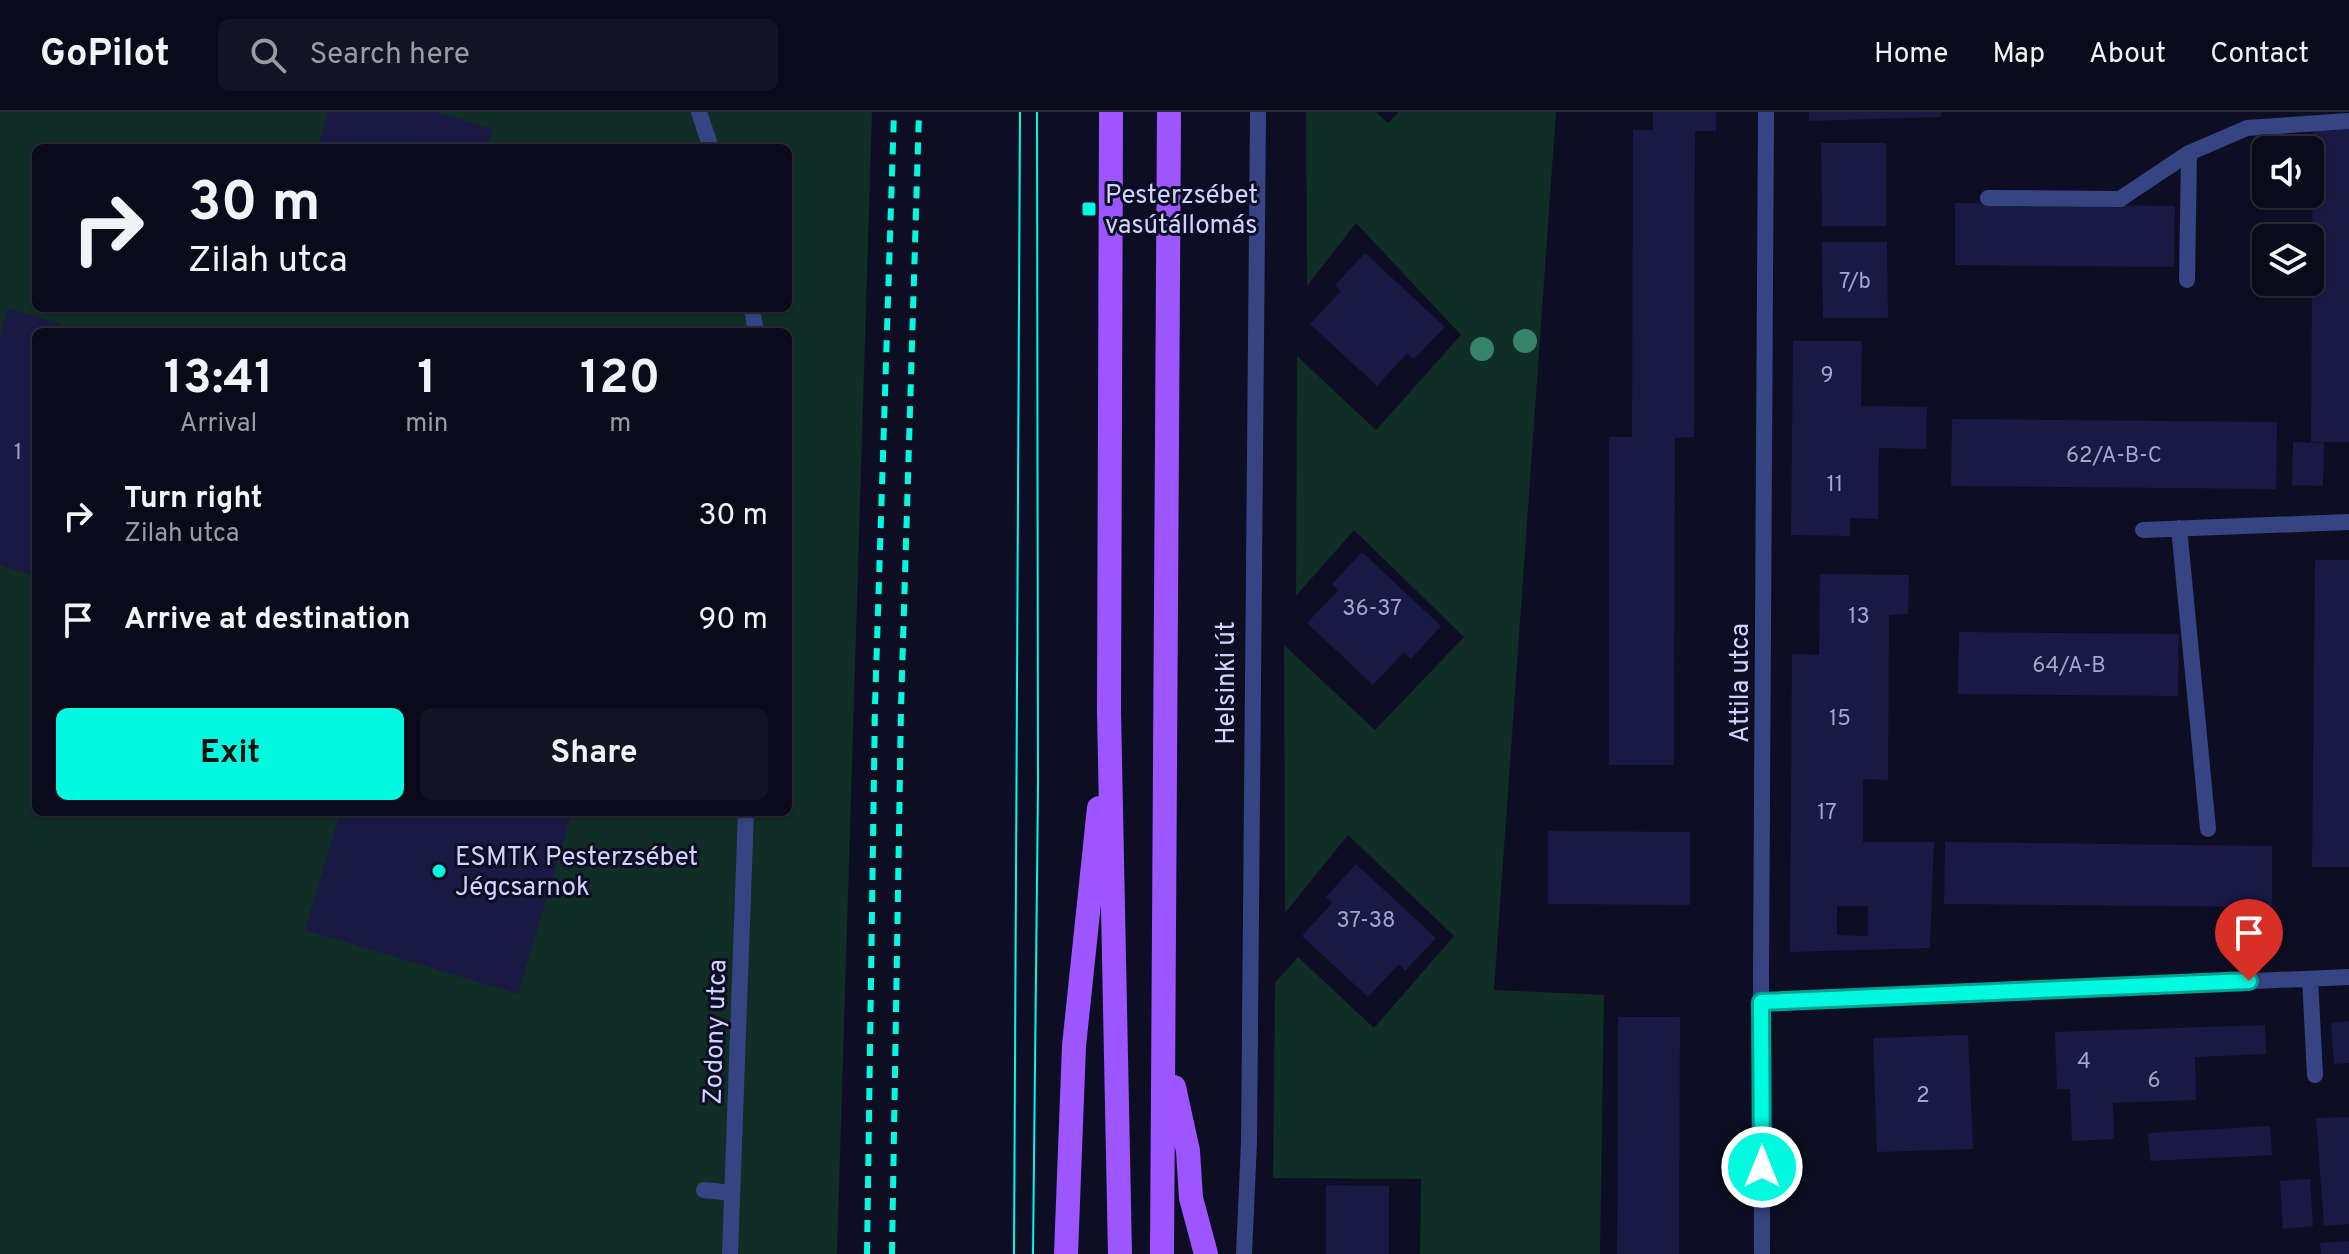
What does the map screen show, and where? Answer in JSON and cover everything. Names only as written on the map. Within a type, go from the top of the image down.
[{"type":"main road","points":[[1111,112],[1109,711],[1120,1254]]},
{"type":"main road","points":[[1162,1254],[1169,112]]},
{"type":"main road","points":[[1066,1254],[1074,1046],[1109,711]]},
{"type":"main road","points":[[1164,1046],[1188,1151],[1191,1198],[1206,1254]]},
{"type":"street","points":[[699,112],[710,144]]},
{"type":"street","name":"Helsinki út","points":[[1244,1254],[1249,1142],[1258,112]]},
{"type":"street","name":"Attila utca","points":[[1762,1254],[1766,112]]},
{"type":"street","points":[[1988,198],[2120,199],[2189,153],[2247,128],[2294,118],[2349,121]]},
{"type":"street","points":[[2187,280],[2189,153]]},
{"type":"street","points":[[2143,530],[2349,522]]},
{"type":"street","points":[[2179,528],[2208,829]]},
{"type":"street","name":"Zodony utca","points":[[730,1254],[746,816]]},
{"type":"street","points":[[1761,1002],[2349,977]]},
{"type":"street","points":[[2310,979],[2315,1075]]},
{"type":"street","points":[[704,1190],[732,1193]]},
{"type":"green space","points":[[0,112],[872,112],[837,1254],[0,1254]]},
{"type":"green space","points":[[1306,112],[1376,112],[1388,123],[1399,112],[1556,112],[1494,990],[1604,995],[1600,1254],[1420,1254],[1421,1179],[1273,1178],[1275,983],[1298,957],[1374,1028],[1454,936],[1348,835],[1285,913],[1284,645],[1375,730],[1464,637],[1354,530],[1296,596],[1297,356],[1376,430],[1461,335],[1356,223],[1307,286]]},
{"type":"building","points":[[328,112],[435,112],[493,129],[488,144],[319,144]]},
{"type":"building","points":[[1653,112],[1716,112],[1716,131],[1695,131],[1694,437],[1675,438],[1674,765],[1609,765],[1609,437],[1632,437],[1633,130],[1653,130]]},
{"type":"building","points":[[1809,112],[1941,112],[1941,117],[1809,121]]},
{"type":"building","points":[[2313,128],[2349,128],[2349,442],[2311,442],[2312,296],[2324,296],[2324,224],[2312,224],[2312,208],[2324,208],[2324,136],[2313,136]]},
{"type":"building","points":[[1821,143],[1886,143],[1886,226],[1822,226]]},
{"type":"building","points":[[1955,203],[2175,206],[2174,267],[1955,265]]},
{"type":"building","points":[[1822,242],[1887,242],[1888,318],[1823,318]]},
{"type":"building","points":[[1365,253],[1445,327],[1414,359],[1407,353],[1377,386],[1310,324],[1341,291],[1335,285]]},
{"type":"building","points":[[8,308],[62,325],[61,328],[32,328],[32,575],[0,565],[0,336]]},
{"type":"building","points":[[1793,341],[1862,341],[1861,406],[1927,407],[1926,449],[1879,448],[1878,519],[1850,518],[1850,536],[1791,535]]},
{"type":"building","points":[[1952,419],[2277,422],[2276,489],[1951,486]]},
{"type":"building","points":[[2293,442],[2324,443],[2323,486],[2292,485]]},
{"type":"building","points":[[1362,552],[1441,626],[1411,659],[1404,652],[1373,685],[1307,623],[1338,591],[1332,584]]},
{"type":"building","points":[[2315,560],[2349,560],[2349,867],[2312,867]]},
{"type":"building","points":[[1820,574],[1909,575],[1908,614],[1889,615],[1888,780],[1863,779],[1863,842],[1934,842],[1930,948],[1790,952],[1792,654],[1819,655]],"holes":[[[1837,906],[1868,906],[1868,936],[1837,935]]]},
{"type":"building","points":[[1959,632],[2179,634],[2178,696],[1958,694]]},
{"type":"building","name":"ESMTK Pesterzsébet Jégcsarnok","points":[[339,816],[571,816],[518,994],[305,930]]},
{"type":"building","points":[[1548,831],[1690,832],[1690,905],[1548,904]]},
{"type":"building","points":[[1945,842],[2272,846],[2272,907],[1944,904]]},
{"type":"building","points":[[1356,864],[1436,938],[1405,971],[1399,964],[1368,997],[1302,936],[1332,903],[1326,897]]},
{"type":"building","points":[[1618,1017],[1680,1017],[1679,1254],[1617,1254]]},
{"type":"building","points":[[2349,1021],[2349,1063],[2334,1064],[2331,1023]]},
{"type":"building","points":[[2265,1025],[2266,1054],[2195,1057],[2196,1100],[2113,1103],[2114,1139],[2072,1141],[2070,1089],[2057,1089],[2055,1032]]},
{"type":"building","points":[[1968,1035],[1973,1149],[1877,1152],[1873,1038]]},
{"type":"building","points":[[2349,1117],[2349,1224],[2324,1226],[2316,1118]]},
{"type":"building","points":[[2270,1126],[2272,1155],[2150,1161],[2148,1133]]},
{"type":"building","points":[[2310,1179],[2313,1226],[2283,1229],[2280,1181]]},
{"type":"building","points":[[1326,1185],[1389,1186],[1389,1254],[1326,1254]]},
{"type":"building","points":[[2349,1241],[2349,1254],[2321,1254],[2320,1243]]},
{"type":"tram line","points":[[1014,1254],[1020,112]]},
{"type":"tram line","points":[[1033,1254],[1038,786],[1037,112]]},
{"type":"railway","points":[[867,1254],[875,705],[894,112]]},
{"type":"railway","points":[[892,1254],[901,708],[919,112]]},
{"type":"place","name":"Pesterzsébet vasútállomás","points":[[1089,209]]},
{"type":"place","name":"ESMTK Pesterzsébet Jégcsarnok","points":[[439,871]]},
{"type":"route","points":[[1762,1167],[1761,1002],[2249,981]]}]
